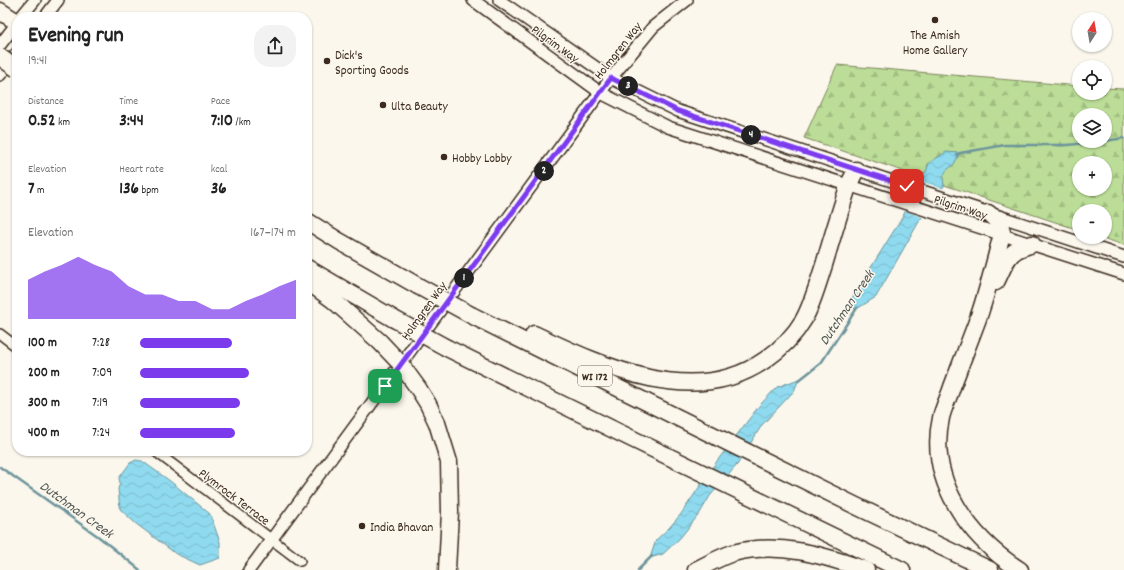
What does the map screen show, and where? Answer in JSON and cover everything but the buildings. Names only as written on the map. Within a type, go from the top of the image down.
[{"type":"highway","points":[[0,10],[12,18]]},
{"type":"highway","points":[[0,57],[12,65]]},
{"type":"highway","points":[[474,311],[585,357],[618,369],[651,378],[679,382],[706,381],[734,376],[754,368],[773,354],[790,339],[803,320],[813,300],[849,184],[856,170]]},
{"type":"highway","points":[[988,213],[998,222],[1002,230],[1002,234],[982,308],[941,417],[938,437],[941,468],[949,494],[973,530],[998,554],[1020,570]]},
{"type":"highway","name":"WI 172","points":[[312,224],[338,241],[422,288],[474,311],[763,460],[990,570]]},
{"type":"highway","points":[[982,308],[1007,260],[1016,250],[1032,244]]},
{"type":"highway","points":[[312,271],[447,348],[575,412],[693,467],[902,570]]},
{"type":"highway","points":[[312,284],[334,300],[380,342],[399,362],[428,404],[437,423],[449,462],[450,512],[447,570]]},
{"type":"highway","points":[[696,570],[710,562],[732,554],[754,549],[782,548],[828,557],[866,570]]},
{"type":"street","points":[[25,12],[35,0]]},
{"type":"street","points":[[49,12],[58,0]]},
{"type":"street","name":"Pilgrim Way","points":[[474,0],[601,93],[668,127],[849,184],[1124,274]]},
{"type":"street","name":"Pilgrim Way","points":[[499,0],[611,78],[678,111],[1124,257]]},
{"type":"street","name":"Holmgren Way","points":[[249,570],[611,78],[653,27],[687,0]]},
{"type":"street","points":[[0,45],[12,29]]},
{"type":"street","points":[[0,75],[12,59]]},
{"type":"street","points":[[0,334],[12,343]]},
{"type":"street","name":"Plymrock Terrace","points":[[162,456],[300,561]]},
{"type":"green space","points":[[837,65],[1072,85],[1072,100],[1112,100],[1112,88],[1124,89],[1124,245],[1112,241],[1112,204],[1072,204],[1072,228],[804,138]]},
{"type":"water","points":[[946,152],[960,153],[954,164],[946,171],[943,177],[944,186],[920,220],[876,297],[855,310],[852,298],[903,216],[924,173],[926,172],[929,163]]},
{"type":"water","points":[[799,379],[794,391],[762,425],[737,465],[710,496],[700,513],[680,538],[663,554],[650,558],[656,540],[681,514],[717,461],[759,406],[777,387]]},
{"type":"water","points":[[136,460],[142,461],[170,481],[210,514],[220,542],[220,558],[200,565],[176,554],[135,523],[120,509],[118,489],[120,483],[119,478],[130,463]]},
{"type":"pier","points":[[918,180],[944,189],[924,218],[903,210]]},
{"type":"waterway","name":"Dutchman Creek","points":[[1112,140],[1124,138]]},
{"type":"waterway","name":"Dutchman Creek","points":[[957,155],[960,153],[1005,145],[1072,145]]},
{"type":"waterway","name":"Dutchman Creek","points":[[798,381],[821,363],[857,308]]},
{"type":"waterway","name":"Dutchman Creek","points":[[0,467],[99,537],[140,570]]},
{"type":"waterway","name":"Dutchman Creek","points":[[638,570],[652,556]]},
{"type":"place","name":"The Amish Home Gallery","points":[[935,20]]},
{"type":"place","name":"Dick's Sporting Goods","points":[[327,61]]},
{"type":"place","name":"Ulta Beauty","points":[[383,105]]},
{"type":"place","name":"Hobby Lobby","points":[[444,157]]},
{"type":"place","name":"India Bhavan","points":[[362,526]]},
{"type":"route","points":[[385,386],[611,78],[678,111],[907,186]]}]
